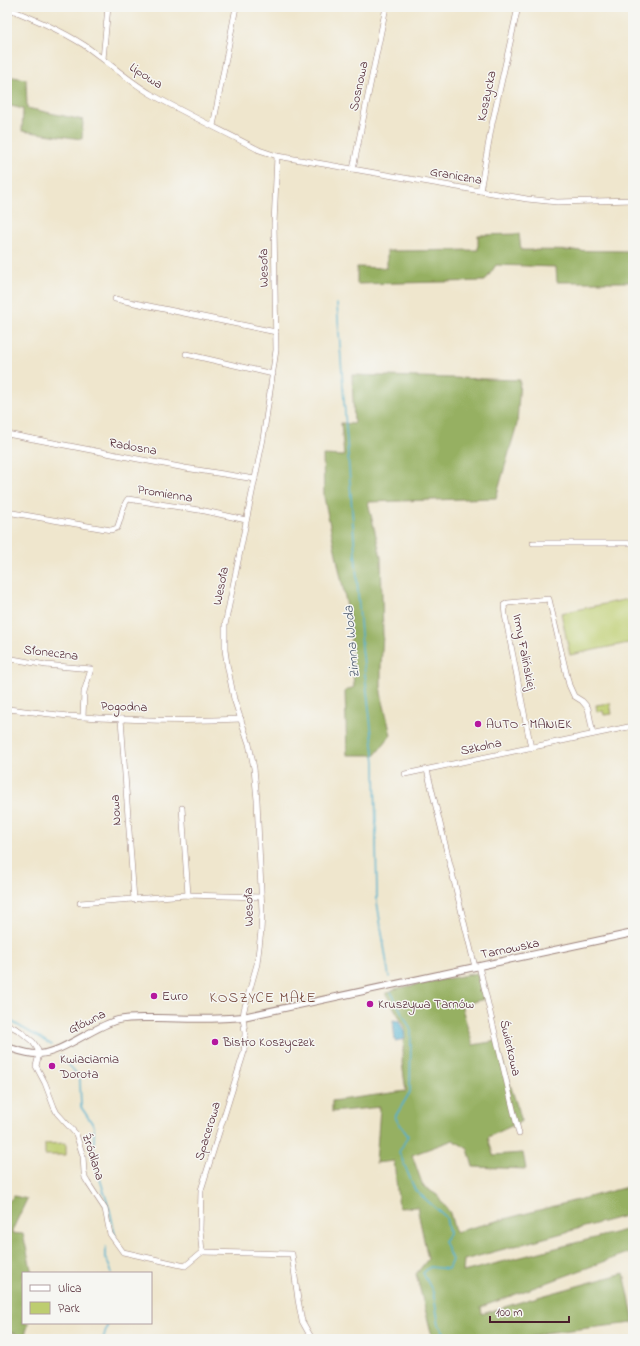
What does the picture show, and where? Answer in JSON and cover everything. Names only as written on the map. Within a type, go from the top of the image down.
[{"type":"street","points":[[103,59],[108,7]]},
{"type":"street","points":[[213,126],[236,7]]},
{"type":"street","name":"Sosnowa","points":[[353,169],[386,7]]},
{"type":"street","name":"Koszycka","points":[[480,191],[487,150],[518,7]]},
{"type":"street","name":"Lipowa","points":[[7,8],[38,20],[67,35],[151,94],[259,150],[277,156]]},
{"type":"street","name":"Graniczna","points":[[277,156],[527,199],[558,202],[633,200]]},
{"type":"street","name":"Wesoła","points":[[243,1018],[258,958],[261,931],[257,806],[254,768],[249,744],[234,698],[227,664],[225,650],[225,625],[255,479],[276,350],[274,224],[277,156]]},
{"type":"street","points":[[115,299],[276,332]]},
{"type":"street","points":[[186,354],[273,374]]},
{"type":"street","name":"Radosna","points":[[7,434],[147,461],[255,479]]},
{"type":"street","name":"Promienna","points":[[7,512],[111,530],[117,528],[121,519],[124,505],[128,499],[205,511],[246,520]]},
{"type":"street","points":[[533,543],[633,543]]},
{"type":"street","name":"Irmy Falińskiej","points":[[531,748],[505,615],[504,605],[508,603],[549,599],[569,685],[574,696],[582,701],[588,708],[594,734]]},
{"type":"street","name":"Słoneczna","points":[[7,658],[46,665],[91,669],[84,692],[83,716]]},
{"type":"street","name":"Pogodna","points":[[7,709],[121,719],[241,719]]},
{"type":"street","name":"Nowa","points":[[121,719],[134,900]]},
{"type":"street","name":"Szkolna","points":[[405,774],[633,726]]},
{"type":"street","points":[[427,770],[477,967]]},
{"type":"street","points":[[182,808],[188,895]]},
{"type":"street","points":[[80,903],[188,895],[260,897]]},
{"type":"street","name":"Tarnowska","points":[[392,986],[633,933]]},
{"type":"street","name":"Świerkowa","points":[[477,967],[518,1134]]},
{"type":"street","name":"Główna","points":[[7,1047],[25,1053],[39,1054],[58,1049],[107,1023],[120,1019],[243,1018],[392,986]]},
{"type":"street","name":"Spacerowa","points":[[202,1252],[200,1228],[202,1190],[244,1052],[245,1033],[243,1018]]},
{"type":"street","points":[[7,1024],[20,1031],[34,1042],[39,1054]]},
{"type":"street","name":"Źródlana","points":[[39,1054],[36,1066],[45,1083],[57,1113],[76,1134],[82,1147],[84,1172],[88,1183],[105,1209],[110,1234],[123,1252],[185,1266],[202,1252]]},
{"type":"street","points":[[202,1252],[292,1254],[302,1321],[312,1339]]},
{"type":"green space","points":[[7,76],[26,79],[27,108],[83,120],[82,139],[22,131],[23,109],[7,105]]},
{"type":"green space","points":[[519,234],[521,250],[633,251],[633,282],[557,282],[556,267],[496,265],[485,281],[357,284],[357,267],[387,268],[387,251],[478,250],[478,235]]},
{"type":"green space","points":[[352,375],[520,380],[517,424],[496,498],[368,502],[381,557],[383,635],[381,693],[391,735],[375,755],[347,755],[345,691],[354,687],[349,616],[324,497],[323,455],[344,456],[341,423],[354,424]]},
{"type":"green space","points":[[633,598],[633,642],[570,655],[561,613]]},
{"type":"green space","points":[[610,703],[612,714],[604,715],[603,711],[597,712],[596,705]]},
{"type":"green space","points":[[477,973],[485,999],[461,1005],[473,1045],[496,1041],[522,1121],[488,1137],[493,1155],[523,1153],[526,1169],[473,1167],[468,1149],[453,1140],[412,1155],[423,1186],[437,1195],[450,1213],[455,1232],[627,1187],[632,1214],[464,1260],[463,1272],[633,1228],[633,1251],[481,1307],[482,1314],[624,1273],[633,1316],[633,1323],[544,1333],[524,1339],[435,1339],[431,1332],[416,1274],[428,1259],[417,1207],[399,1208],[394,1161],[376,1163],[380,1107],[332,1112],[332,1101],[406,1091],[402,1063],[405,1027],[386,994],[394,989]]},
{"type":"green space","points":[[66,1143],[66,1155],[45,1155],[45,1144]]},
{"type":"green space","points":[[14,1196],[27,1199],[11,1233],[23,1234],[32,1272],[22,1272],[22,1324],[29,1324],[24,1337],[7,1331],[7,1203]]},
{"type":"water","points":[[393,1020],[399,1021],[404,1031],[405,1039],[395,1041]]},
{"type":"waterway","name":"Zimna Woda","points":[[337,304],[362,648],[375,762],[377,902],[389,977]]},
{"type":"waterway","name":"Zimna Woda","points":[[391,992],[411,1030],[410,1092],[395,1117],[408,1136],[399,1152],[415,1190],[446,1217],[449,1234],[444,1241],[452,1260],[448,1269],[430,1267],[423,1273],[433,1292],[439,1325],[449,1339]]},
{"type":"waterway","points":[[7,1019],[52,1045]]},
{"type":"waterway","points":[[60,1055],[77,1074],[80,1081],[81,1107],[94,1126],[94,1160],[110,1211],[115,1235]]},
{"type":"waterway","points":[[106,1247],[106,1258],[112,1272]]},
{"type":"waterway","points":[[103,1339],[108,1324]]},
{"type":"place","name":"AUTO - MANIEK","points":[[478,724]]},
{"type":"place","name":"Euro","points":[[154,996]]},
{"type":"place","name":"Kruszywa Tarnów","points":[[370,1004]]},
{"type":"place","name":"Bistro Koszyczek","points":[[215,1042]]},
{"type":"place","name":"Kwiaciarnia Dorota","points":[[52,1066]]},
{"type":"district","name":"KOSZYCE MAŁE","points":[[263,998]]}]
